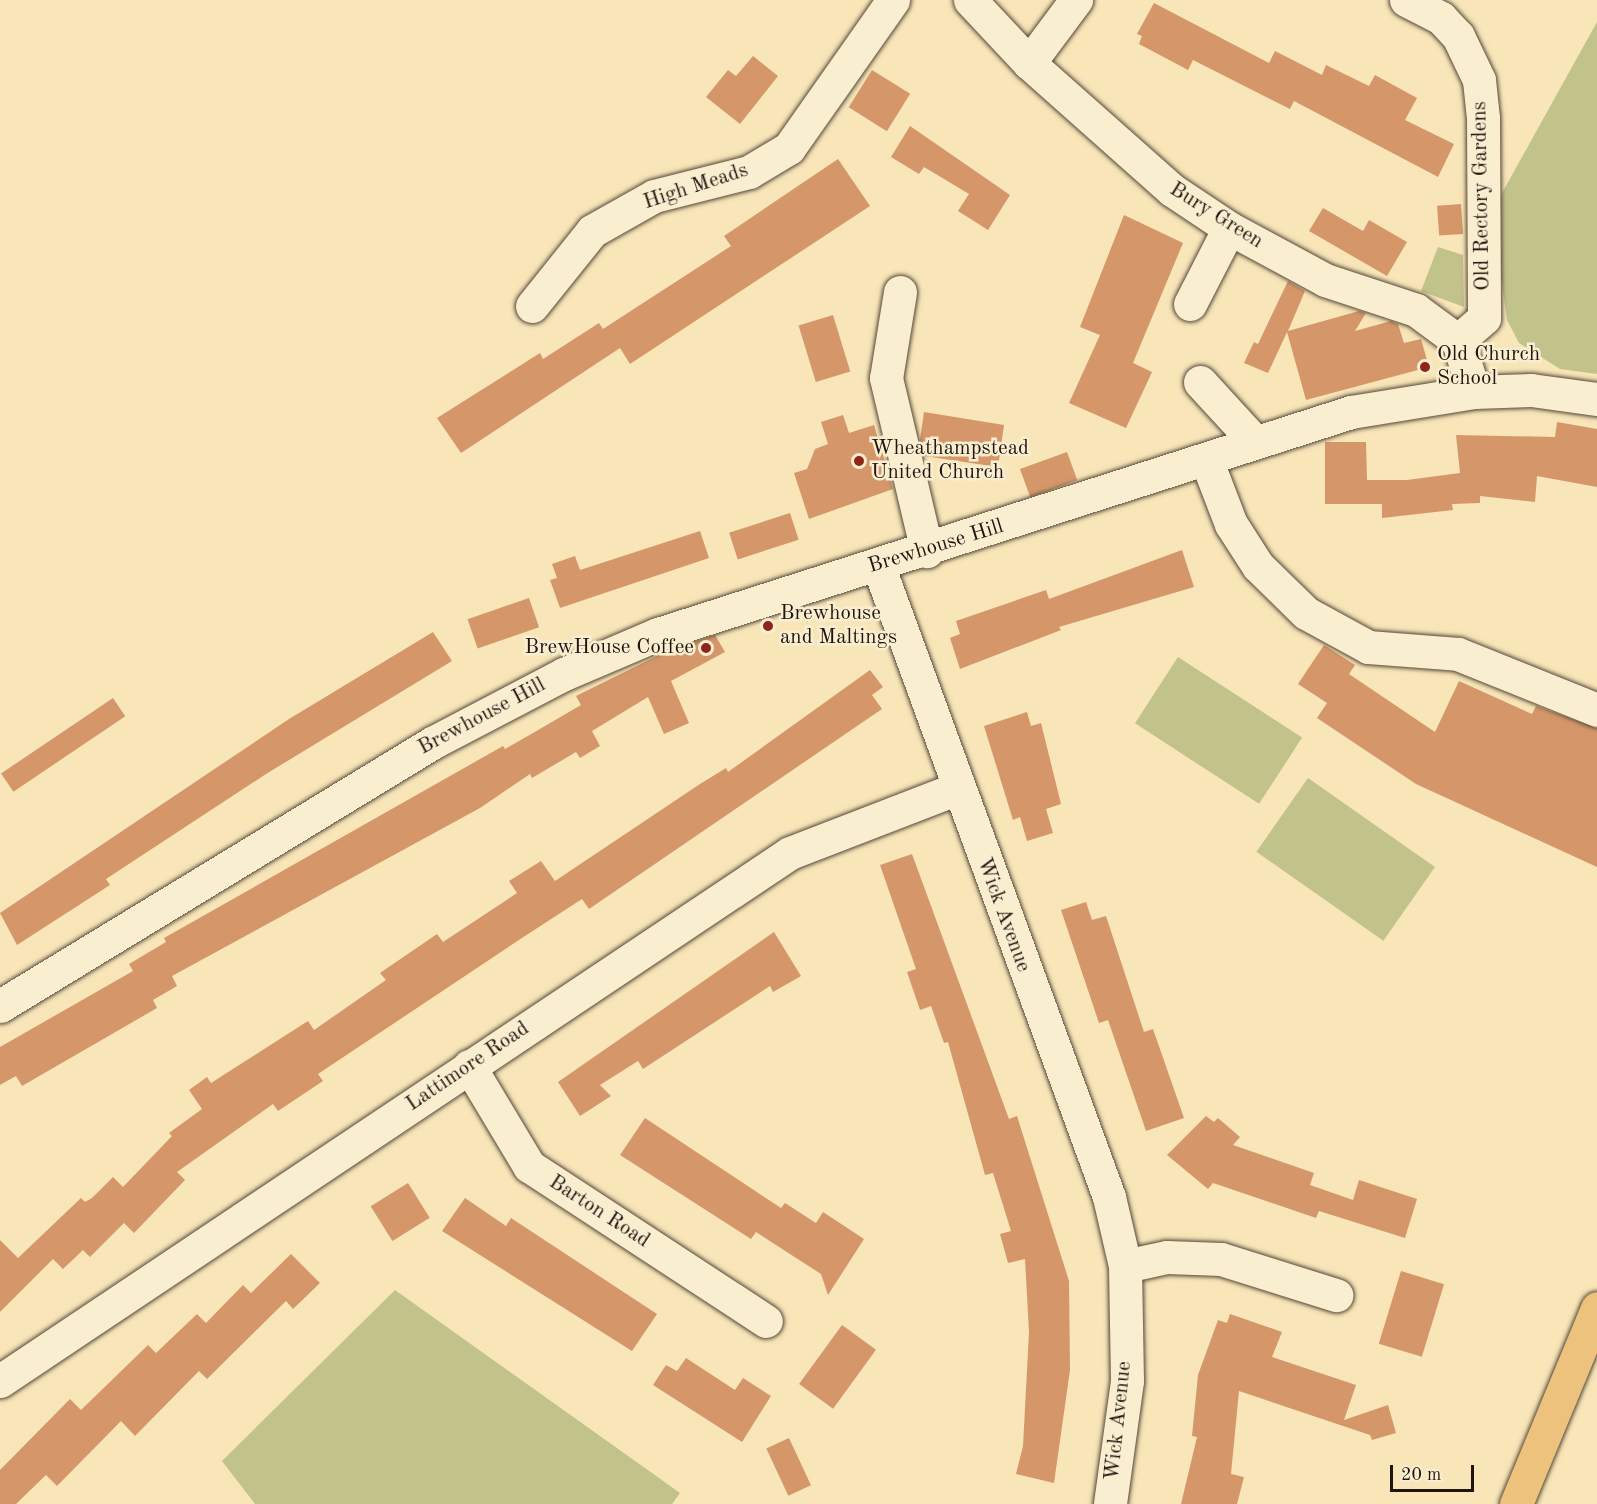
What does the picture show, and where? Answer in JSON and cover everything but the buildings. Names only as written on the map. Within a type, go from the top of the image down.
[{"type":"main road","points":[[1516,1504],[1597,1308]]},
{"type":"street","name":"High Meads","points":[[532,306],[592,231],[654,196],[749,172],[789,148],[893,0]]},
{"type":"street","name":"Bury Green","points":[[970,0],[1029,63],[1172,190],[1229,228],[1325,280],[1416,310],[1458,341]]},
{"type":"street","points":[[1029,63],[1076,0]]},
{"type":"street","name":"Old Rectory Gardens","points":[[1406,0],[1441,18],[1458,36],[1479,80],[1483,118],[1485,318],[1458,341]]},
{"type":"street","points":[[1191,304],[1229,228]]},
{"type":"street","points":[[900,292],[886,378],[927,551]]},
{"type":"street","points":[[1458,341],[1474,392]]},
{"type":"street","points":[[1200,382],[1255,442]]},
{"type":"street","name":"Brewhouse Hill","points":[[5,992],[502,705],[658,634],[927,551],[1351,412],[1474,392],[1531,390],[1597,399]]},
{"type":"street","points":[[1206,459],[1231,524],[1258,566],[1305,613],[1368,646],[1458,654],[1597,710]]},
{"type":"street","name":"Wick Avenue","points":[[878,565],[956,789],[1109,1197],[1125,1266],[1127,1381],[1110,1504]]},
{"type":"street","name":"Lattimore Road","points":[[0,1381],[790,853],[956,789]]},
{"type":"street","name":"Barton Road","points":[[469,1066],[529,1166],[766,1321]]},
{"type":"street","points":[[1125,1266],[1167,1257],[1221,1259],[1336,1295]]},
{"type":"green space","points":[[1597,22],[1597,374],[1560,369],[1519,343],[1507,320],[1492,211]]},
{"type":"green space","points":[[1438,247],[1463,255],[1464,307],[1421,291]]},
{"type":"green space","points":[[1178,657],[1302,738],[1259,804],[1135,723]]},
{"type":"green space","points":[[1308,778],[1435,867],[1383,941],[1256,852]]},
{"type":"green space","points":[[395,1290],[680,1493],[672,1504],[255,1504],[222,1461]]},
{"type":"place","name":"Old Church School","points":[[1425,367]]},
{"type":"place","name":"Wheathampstead United Church","points":[[859,461]]},
{"type":"place","name":"Brewhouse and Maltings","points":[[768,626]]},
{"type":"place","name":"BrewHouse Coffee","points":[[706,648]]}]
